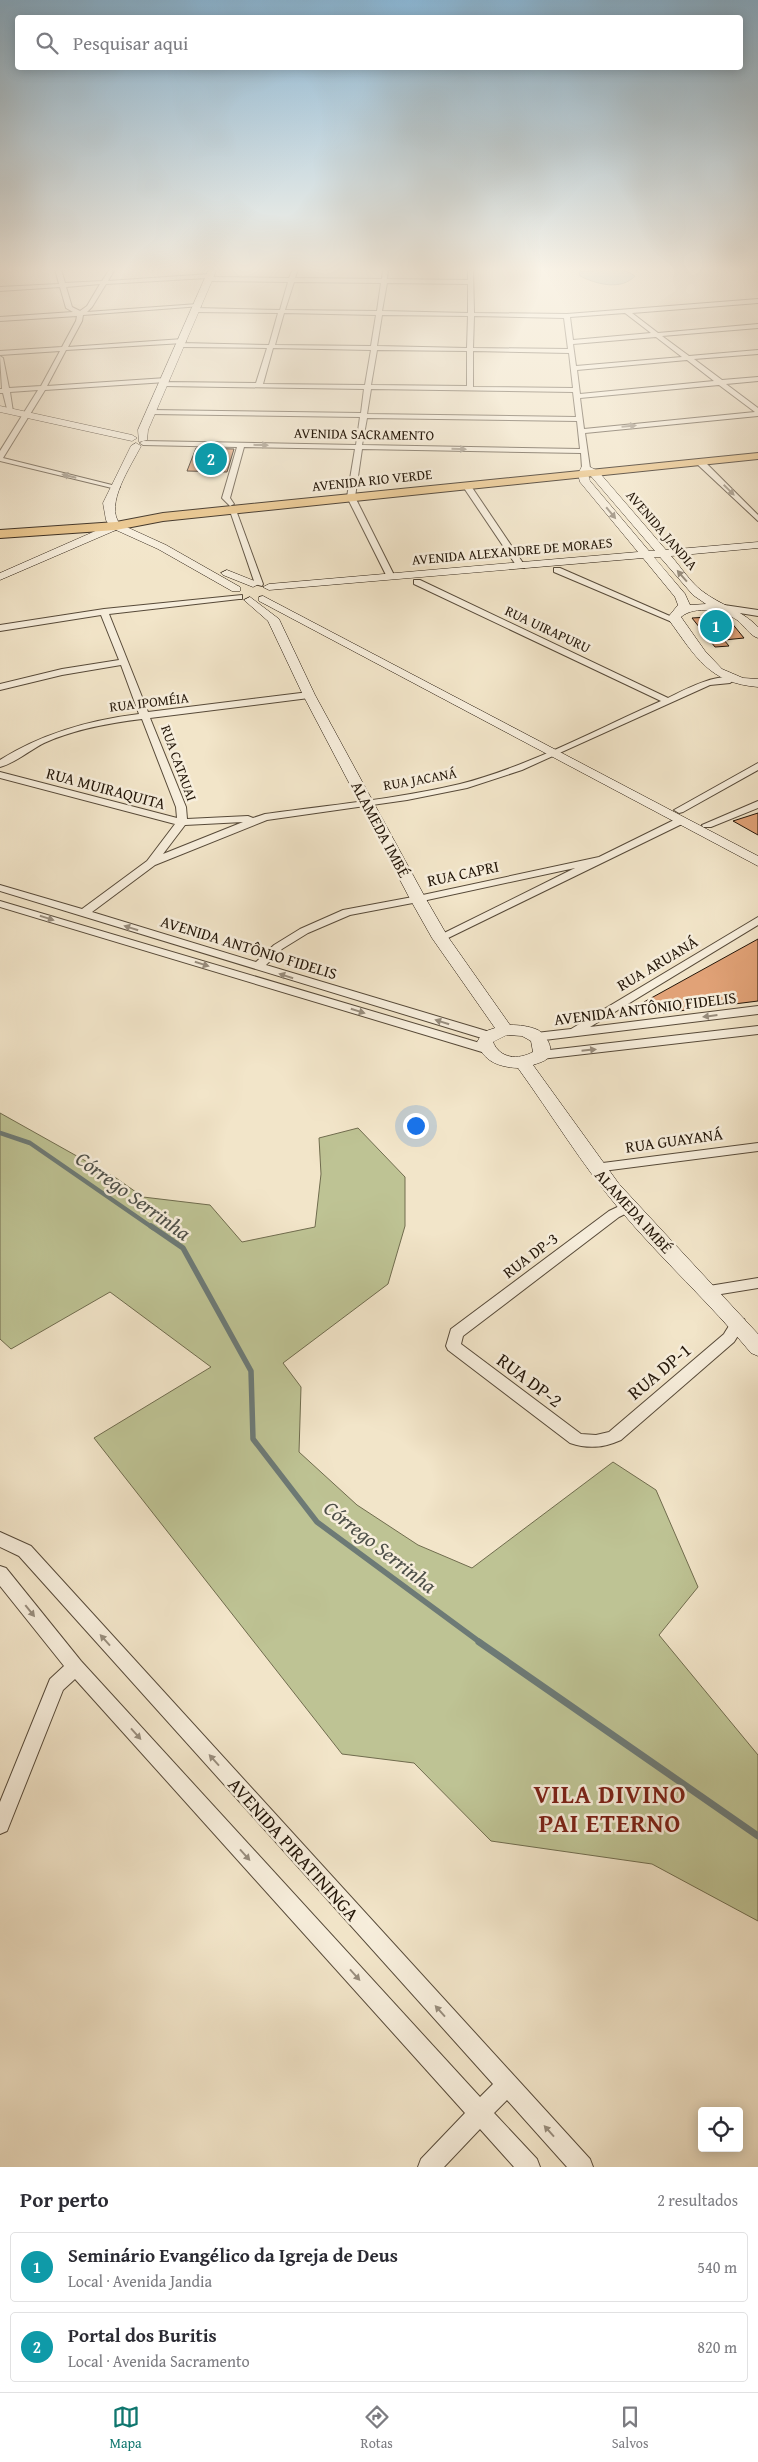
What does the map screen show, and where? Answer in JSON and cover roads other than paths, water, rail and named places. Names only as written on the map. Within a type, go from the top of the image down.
[{"type":"main road","name":"AVENIDA RIO VERDE","points":[[352,494],[466,485],[588,472],[758,450]]},
{"type":"main road","name":"AVENIDA RIO VERDE","points":[[118,520],[352,494],[758,456]]},
{"type":"main road","points":[[0,534],[64,528],[118,520]]},
{"type":"street","points":[[1,370],[3,390],[10,412]]},
{"type":"street","points":[[52,370],[43,388],[0,458],[116,488]]},
{"type":"street","points":[[170,370],[108,503],[118,520],[162,547],[255,592],[679,816],[758,862]]},
{"type":"street","points":[[260,385],[265,370]]},
{"type":"street","points":[[370,370],[357,447],[352,494],[391,577]]},
{"type":"street","points":[[470,370],[470,388]]},
{"type":"street","name":"AVENIDA JANDIA","points":[[574,370],[588,472],[585,482],[681,596],[684,605],[679,614]]},
{"type":"street","points":[[705,370],[758,412]]},
{"type":"street","points":[[3,390],[165,382],[470,388],[577,393],[758,379]]},
{"type":"street","points":[[0,409],[24,418],[121,444],[122,440],[137,441]]},
{"type":"street","points":[[152,412],[580,419]]},
{"type":"street","points":[[581,431],[758,412]]},
{"type":"street","points":[[0,416],[24,418],[137,441]]},
{"type":"street","name":"AVENIDA SACRAMENTO","points":[[137,441],[584,451]]},
{"type":"street","points":[[241,444],[226,498],[231,507],[255,592]]},
{"type":"street","points":[[700,462],[758,519]]},
{"type":"street","name":"AVENIDA JANDIA","points":[[588,472],[697,593],[722,608],[737,613],[755,630]]},
{"type":"street","points":[[466,485],[521,566]]},
{"type":"street","points":[[118,520],[240,580],[276,613],[556,751]]},
{"type":"street","name":"AVENIDA RIO VERDE","points":[[0,577],[118,520]]},
{"type":"street","name":"AVENIDA ALEXANDRE DE MORAES","points":[[665,557],[758,545]]},
{"type":"street","name":"AVENIDA ALEXANDRE DE MORAES","points":[[0,626],[37,615],[72,609],[391,577],[521,566],[758,552]]},
{"type":"street","name":"AVENIDA ALEXANDRE DE MORAES","points":[[0,626],[255,592],[417,582],[557,570],[649,558]]},
{"type":"street","points":[[557,570],[646,607],[679,614],[722,608],[757,611],[755,630]]},
{"type":"street","name":"RUA UIRAPURU","points":[[417,582],[668,701]]},
{"type":"street","name":"RUA CATAUAI","points":[[104,612],[181,807],[182,822],[151,862]]},
{"type":"street","name":"ALAMEDA IMBÉ","points":[[276,613],[309,695],[418,899],[440,938],[505,1030]]},
{"type":"street","points":[[679,614],[717,672],[730,680],[752,683],[758,691]]},
{"type":"street","points":[[0,687],[62,672],[124,662]]},
{"type":"street","name":"RUA JACANÁ","points":[[708,683],[717,672]]},
{"type":"street","name":"RUA JACANÁ","points":[[82,914],[151,862],[265,817],[463,786],[519,768],[708,683],[730,680]]},
{"type":"street","name":"RUA IPOMÉIA","points":[[0,764],[22,748],[66,731],[108,720],[309,695]]},
{"type":"street","name":"RUA CAPRI","points":[[440,938],[602,859],[679,816],[758,766]]},
{"type":"street","name":"RUA MUIRAQUITA","points":[[0,775],[136,812],[182,822],[238,821],[265,817]]},
{"type":"street","points":[[707,825],[758,804]]},
{"type":"street","points":[[679,816],[707,825],[758,852]]},
{"type":"street","name":"RUA CAPRI","points":[[257,967],[278,947],[298,935],[347,912],[418,899],[602,859]]},
{"type":"street","name":"AVENIDA ANTÔNIO FIDELIS","points":[[0,888],[257,967],[487,1043]]},
{"type":"street","name":"AVENIDA ANTÔNIO FIDELIS","points":[[0,904],[487,1043]]},
{"type":"street","name":"RUA ARUANÁ","points":[[572,1033],[758,920]]},
{"type":"street","name":"AVENIDA ANTÔNIO FIDELIS","points":[[536,1037],[758,1010]]},
{"type":"street","points":[[730,1014],[741,1033]]},
{"type":"street","points":[[541,1055],[542,1047],[536,1037],[521,1030],[505,1030],[487,1043],[494,1056],[508,1062],[523,1063],[541,1055],[758,1030]]},
{"type":"street","name":"ALAMEDA IMBÉ","points":[[523,1063],[595,1168],[628,1207],[739,1323],[758,1348]]},
{"type":"street","name":"RUA GUAYANÁ","points":[[595,1168],[758,1146]]},
{"type":"street","name":"RUA DP-3","points":[[456,1333],[614,1214],[628,1207]]},
{"type":"street","points":[[709,1292],[758,1284]]},
{"type":"street","name":"RUA DP-1","points":[[600,1441],[614,1436],[729,1338],[739,1323]]},
{"type":"street","name":"RUA DP-2","points":[[456,1333],[452,1342],[456,1350],[576,1439],[589,1442],[600,1441]]},
{"type":"street","name":"AVENIDA PIRATININGA","points":[[0,1539],[25,1551],[582,2167]]},
{"type":"street","points":[[0,1573],[75,1667],[530,2167]]},
{"type":"street","points":[[0,1825],[56,1685],[75,1667]]},
{"type":"street","points":[[429,2167],[507,2084]]},
{"type":"waterway","name":"Córrego Serrinha","points":[[0,1133],[30,1143],[153,1228]]},
{"type":"waterway","name":"Córrego Serrinha","points":[[151,1226],[183,1248],[251,1371],[253,1439],[317,1522],[481,1643]]},
{"type":"waterway","name":"Córrego Serrinha","points":[[479,1642],[758,1836]]},
{"type":"place","name":"Portal dos Buritis","points":[[211,459]]},
{"type":"place","name":"Seminário Evangélico da Igreja de Deus","points":[[716,626]]},
{"type":"district","name":"VILA DIVINO PAI ETERNO","points":[[610,1808]]}]
